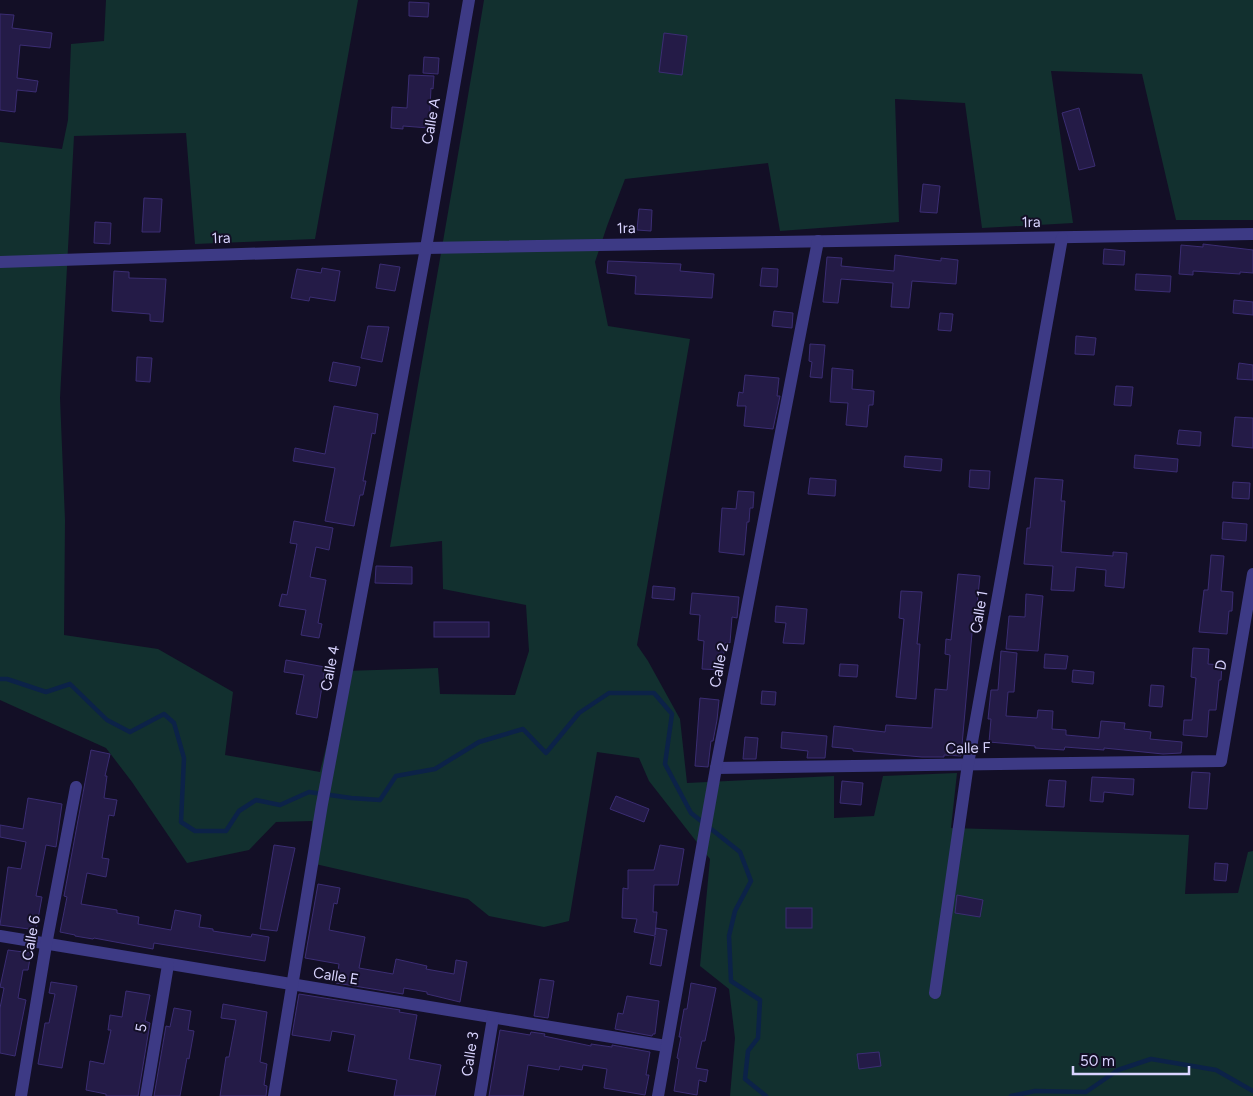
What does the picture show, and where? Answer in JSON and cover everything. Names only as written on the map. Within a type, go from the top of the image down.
[{"type":"street","name":"Calle A","points":[[426,248],[469,0]]},
{"type":"street","name":"1ra","points":[[0,262],[426,248],[1253,234]]},
{"type":"street","name":"Calle 1","points":[[935,993],[968,764],[1062,238]]},
{"type":"street","name":"Calle 2","points":[[658,1096],[716,768],[818,241]]},
{"type":"street","name":"Calle 4","points":[[274,1096],[325,783],[426,248]]},
{"type":"street","name":"D","points":[[1221,761],[1253,574]]},
{"type":"street","name":"Calle F","points":[[716,768],[1221,761]]},
{"type":"street","name":"Calle 6","points":[[21,1096],[46,945],[76,787]]},
{"type":"street","name":"Calle E","points":[[0,936],[666,1046]]},
{"type":"street","name":"5","points":[[146,1096],[168,965]]},
{"type":"street","name":"Calle 3","points":[[480,1096],[493,1018]]},
{"type":"green space","points":[[106,0],[358,0],[315,239],[195,244],[186,133],[74,136],[60,398],[65,520],[64,635],[158,649],[233,692],[225,755],[320,772],[345,671],[438,668],[440,694],[515,695],[529,651],[526,605],[443,589],[442,541],[390,547],[484,0],[1253,0],[1253,220],[1176,220],[1142,74],[1051,71],[1073,223],[982,228],[965,103],[895,99],[899,222],[780,231],[768,163],[625,179],[595,262],[608,326],[690,339],[637,645],[680,719],[687,783],[834,776],[834,818],[874,816],[883,776],[957,773],[951,828],[1189,835],[1185,894],[1238,893],[1248,852],[1253,851],[1253,1096],[730,1096],[735,1038],[729,989],[700,966],[710,859],[649,781],[639,758],[597,752],[569,921],[544,927],[489,916],[468,899],[311,863],[312,821],[276,822],[249,850],[187,863],[132,782],[106,748],[0,700],[0,142],[62,149],[68,120],[71,44],[104,41]]},
{"type":"building","points":[[409,2],[429,3],[428,17],[409,16]]},
{"type":"building","points":[[0,14],[14,15],[12,28],[52,33],[50,48],[20,45],[17,78],[38,81],[36,92],[17,90],[15,112],[0,110]]},
{"type":"building","points":[[664,33],[687,36],[682,75],[659,72]]},
{"type":"building","points":[[424,57],[439,58],[438,74],[423,73]]},
{"type":"building","points":[[409,75],[434,76],[433,89],[431,88],[429,128],[403,126],[403,129],[391,128],[392,107],[407,108]]},
{"type":"building","points":[[1079,108],[1095,166],[1079,170],[1062,113]]},
{"type":"building","points":[[923,184],[940,186],[937,213],[920,212]]},
{"type":"building","points":[[144,198],[162,199],[160,232],[142,232]]},
{"type":"building","points":[[639,209],[652,210],[651,231],[637,230]]},
{"type":"building","points":[[95,222],[111,223],[110,244],[94,243]]},
{"type":"building","points":[[1203,244],[1253,250],[1253,273],[1193,271],[1193,275],[1179,274],[1181,245],[1203,247]]},
{"type":"building","points":[[1104,249],[1125,251],[1124,265],[1103,264]]},
{"type":"building","points":[[895,255],[941,261],[941,258],[958,260],[956,284],[912,281],[909,308],[891,307],[893,283],[841,279],[838,303],[823,302],[827,257],[842,258],[841,266],[894,271]]},
{"type":"building","points":[[608,261],[681,264],[680,271],[714,274],[712,298],[635,294],[636,276],[607,273]]},
{"type":"building","points":[[380,264],[400,267],[395,291],[376,288]]},
{"type":"building","points":[[322,268],[340,271],[335,301],[310,297],[309,301],[291,298],[297,269],[321,273]]},
{"type":"building","points":[[762,268],[778,269],[777,287],[760,286]]},
{"type":"building","points":[[114,271],[129,272],[129,278],[166,279],[163,322],[150,321],[150,314],[112,311]]},
{"type":"building","points":[[1136,274],[1171,276],[1170,292],[1135,290]]},
{"type":"building","points":[[1234,300],[1253,302],[1253,315],[1233,313]]},
{"type":"building","points":[[774,311],[793,313],[792,328],[772,326]]},
{"type":"building","points":[[940,313],[953,314],[951,331],[938,330]]},
{"type":"building","points":[[368,326],[389,327],[382,362],[361,358]]},
{"type":"building","points":[[1076,336],[1096,338],[1094,355],[1075,354]]},
{"type":"building","points":[[810,344],[825,345],[822,378],[810,377],[812,362],[809,361]]},
{"type":"building","points":[[137,357],[152,358],[150,382],[136,381]]},
{"type":"building","points":[[333,362],[360,367],[356,386],[329,381]]},
{"type":"building","points":[[1239,363],[1253,365],[1253,380],[1237,379]]},
{"type":"building","points":[[832,368],[853,370],[852,389],[874,391],[873,405],[869,405],[867,427],[846,425],[848,403],[830,402]]},
{"type":"building","points":[[745,375],[779,378],[777,396],[780,396],[773,429],[744,426],[746,406],[737,406],[739,392],[743,393]]},
{"type":"building","points":[[1116,386],[1133,387],[1131,406],[1114,405]]},
{"type":"building","points":[[334,406],[378,414],[375,434],[372,433],[363,481],[366,481],[363,495],[360,495],[354,526],[325,521],[335,468],[293,461],[295,448],[325,454]]},
{"type":"building","points":[[1235,417],[1253,418],[1253,448],[1232,446]]},
{"type":"building","points":[[1179,430],[1201,432],[1200,446],[1177,444]]},
{"type":"building","points":[[1135,455],[1178,459],[1177,472],[1134,468]]},
{"type":"building","points":[[905,456],[942,459],[941,471],[904,467]]},
{"type":"building","points":[[970,470],[990,471],[989,489],[969,487]]},
{"type":"building","points":[[810,478],[836,480],[835,496],[808,494]]},
{"type":"building","points":[[1035,478],[1063,480],[1061,501],[1065,501],[1061,552],[1113,556],[1113,552],[1127,553],[1124,588],[1105,586],[1106,570],[1076,567],[1074,591],[1051,590],[1053,566],[1024,564],[1027,528],[1030,528]]},
{"type":"building","points":[[1233,482],[1250,483],[1249,499],[1232,498]]},
{"type":"building","points":[[738,491],[754,492],[753,508],[750,508],[749,522],[747,522],[744,555],[719,552],[722,508],[736,509]]},
{"type":"building","points":[[294,521],[333,528],[329,550],[316,547],[310,577],[326,580],[318,623],[322,624],[319,638],[301,635],[306,610],[279,606],[282,594],[287,595],[297,544],[290,543]]},
{"type":"building","points":[[1223,522],[1247,524],[1246,541],[1222,539]]},
{"type":"building","points":[[1211,555],[1224,556],[1221,591],[1233,592],[1232,611],[1229,611],[1227,634],[1199,632],[1204,590],[1208,590]]},
{"type":"building","points":[[376,566],[412,567],[412,584],[375,583]]},
{"type":"building","points":[[958,574],[980,576],[975,623],[973,622],[961,756],[922,757],[853,751],[853,749],[832,747],[834,726],[885,732],[886,725],[932,728],[935,689],[947,690],[950,655],[945,654],[946,639],[951,640]]},
{"type":"building","points":[[653,586],[675,588],[674,600],[652,598]]},
{"type":"building","points":[[901,591],[922,592],[917,644],[920,644],[916,699],[896,697],[904,619],[899,618]]},
{"type":"building","points":[[692,593],[739,597],[737,618],[732,617],[730,643],[725,643],[722,670],[702,669],[704,641],[698,640],[700,615],[690,614]]},
{"type":"building","points":[[1026,594],[1043,596],[1038,651],[1006,649],[1009,616],[1025,617]]},
{"type":"building","points":[[776,606],[807,609],[804,644],[783,643],[786,623],[775,622]]},
{"type":"building","points":[[434,622],[489,622],[489,637],[434,637]]},
{"type":"building","points":[[1193,648],[1209,649],[1208,664],[1222,665],[1216,710],[1209,710],[1207,737],[1183,735],[1184,720],[1192,720],[1196,678],[1191,677]]},
{"type":"building","points":[[1001,651],[1017,653],[1014,692],[1008,692],[1006,716],[1037,718],[1038,710],[1053,711],[1052,729],[1066,730],[1066,735],[1099,738],[1101,721],[1125,723],[1124,729],[1151,732],[1150,739],[1182,742],[1181,753],[1163,754],[1104,748],[1104,750],[1065,747],[1064,750],[989,742],[991,719],[988,719],[991,690],[998,690]]},
{"type":"building","points":[[1045,654],[1068,656],[1066,669],[1044,668]]},
{"type":"building","points":[[286,660],[325,667],[317,718],[296,714],[304,675],[284,672]]},
{"type":"building","points":[[840,664],[858,665],[857,677],[839,676]]},
{"type":"building","points":[[1073,670],[1094,672],[1093,684],[1072,682]]},
{"type":"building","points":[[1151,685],[1164,686],[1162,707],[1149,706]]},
{"type":"building","points":[[762,691],[776,692],[775,705],[761,704]]},
{"type":"building","points":[[700,698],[719,700],[708,767],[695,766]]},
{"type":"building","points":[[782,732],[827,736],[825,758],[807,758],[808,751],[781,748]]},
{"type":"building","points":[[745,737],[758,738],[756,759],[743,759]]},
{"type":"building","points":[[91,750],[110,754],[105,776],[107,776],[104,798],[117,800],[114,816],[109,815],[102,858],[109,859],[106,877],[87,873],[81,904],[117,910],[117,913],[139,917],[138,924],[171,930],[175,910],[201,915],[199,927],[251,937],[252,934],[269,937],[265,961],[154,943],[153,949],[60,932],[67,897],[64,896]]},
{"type":"building","points":[[1192,772],[1210,773],[1207,809],[1189,808]]},
{"type":"building","points":[[1092,777],[1134,779],[1133,795],[1104,792],[1103,802],[1090,801]]},
{"type":"building","points":[[1049,780],[1066,781],[1064,807],[1046,806]]},
{"type":"building","points":[[842,781],[863,783],[861,805],[840,803]]},
{"type":"building","points":[[616,796],[649,809],[644,822],[610,809]]},
{"type":"building","points":[[28,798],[62,804],[56,847],[46,845],[36,896],[42,897],[36,930],[0,925],[8,867],[21,869],[26,842],[0,837],[0,825],[23,829]]},
{"type":"building","points":[[274,845],[295,848],[277,931],[260,929]]},
{"type":"building","points":[[660,845],[684,849],[678,885],[654,885],[653,912],[657,912],[655,935],[656,928],[667,930],[661,966],[650,964],[655,936],[634,932],[637,919],[622,918],[623,888],[628,889],[628,870],[654,870]]},
{"type":"building","points":[[1215,863],[1228,864],[1226,881],[1214,880]]},
{"type":"building","points":[[318,884],[340,888],[337,904],[334,903],[329,930],[365,937],[359,968],[393,974],[396,959],[427,966],[426,969],[454,974],[456,960],[467,962],[460,1002],[427,994],[427,992],[404,988],[403,994],[336,983],[339,964],[305,958]]},
{"type":"building","points":[[957,895],[983,900],[980,917],[955,913]]},
{"type":"building","points":[[786,908],[812,908],[812,928],[786,928]]},
{"type":"building","points":[[8,950],[31,953],[28,970],[23,970],[18,998],[26,1000],[15,1056],[0,1053],[0,1008],[4,988],[0,987]]},
{"type":"building","points":[[540,979],[554,981],[548,1018],[534,1016]]},
{"type":"building","points":[[51,982],[77,986],[62,1068],[38,1064],[45,1023],[49,1023],[55,994],[49,993]]},
{"type":"building","points":[[691,983],[716,988],[705,1041],[702,1041],[696,1068],[708,1070],[706,1082],[699,1080],[697,1095],[674,1091],[679,1059],[677,1058],[681,1037],[679,1037],[684,1009],[687,1009]]},
{"type":"building","points":[[126,991],[150,995],[145,1021],[150,1023],[138,1096],[106,1096],[106,1094],[86,1090],[90,1061],[104,1064],[111,1030],[108,1030],[110,1015],[122,1017]]},
{"type":"building","points":[[299,994],[400,1010],[399,1012],[417,1015],[409,1059],[441,1065],[435,1096],[394,1096],[397,1080],[348,1071],[355,1035],[332,1031],[330,1041],[292,1035]]},
{"type":"building","points":[[627,996],[659,1001],[655,1034],[652,1036],[615,1029],[618,1013],[623,1014]]},
{"type":"building","points":[[223,1004],[267,1012],[260,1062],[267,1064],[264,1085],[267,1086],[266,1096],[220,1096],[226,1057],[229,1057],[236,1020],[221,1018]]},
{"type":"building","points":[[174,1008],[191,1011],[188,1030],[194,1031],[189,1059],[187,1058],[180,1096],[154,1096],[166,1026],[170,1027]]},
{"type":"building","points":[[500,1030],[530,1035],[531,1032],[545,1034],[544,1036],[591,1046],[591,1044],[612,1047],[612,1045],[650,1052],[646,1075],[649,1075],[645,1095],[604,1088],[607,1069],[583,1065],[582,1070],[560,1066],[559,1070],[528,1065],[523,1096],[489,1096]]},
{"type":"building","points":[[879,1052],[881,1066],[859,1069],[857,1054]]},
{"type":"waterway","points":[[0,679],[7,679],[46,692],[70,684],[107,720],[130,732],[164,714],[174,723],[184,758],[181,822],[195,831],[226,831],[239,811],[256,800],[280,805],[309,792],[380,800],[396,776],[435,769],[479,742],[523,729],[546,753],[579,713],[609,693],[654,693],[672,714],[665,764],[691,813],[740,852],[751,881],[735,911],[729,936],[731,981],[760,1000],[758,1038],[748,1051],[745,1079],[766,1096]]},
{"type":"waterway","points":[[1011,1096],[1035,1091],[1086,1092],[1118,1070],[1151,1059],[1216,1070],[1253,1091]]}]
